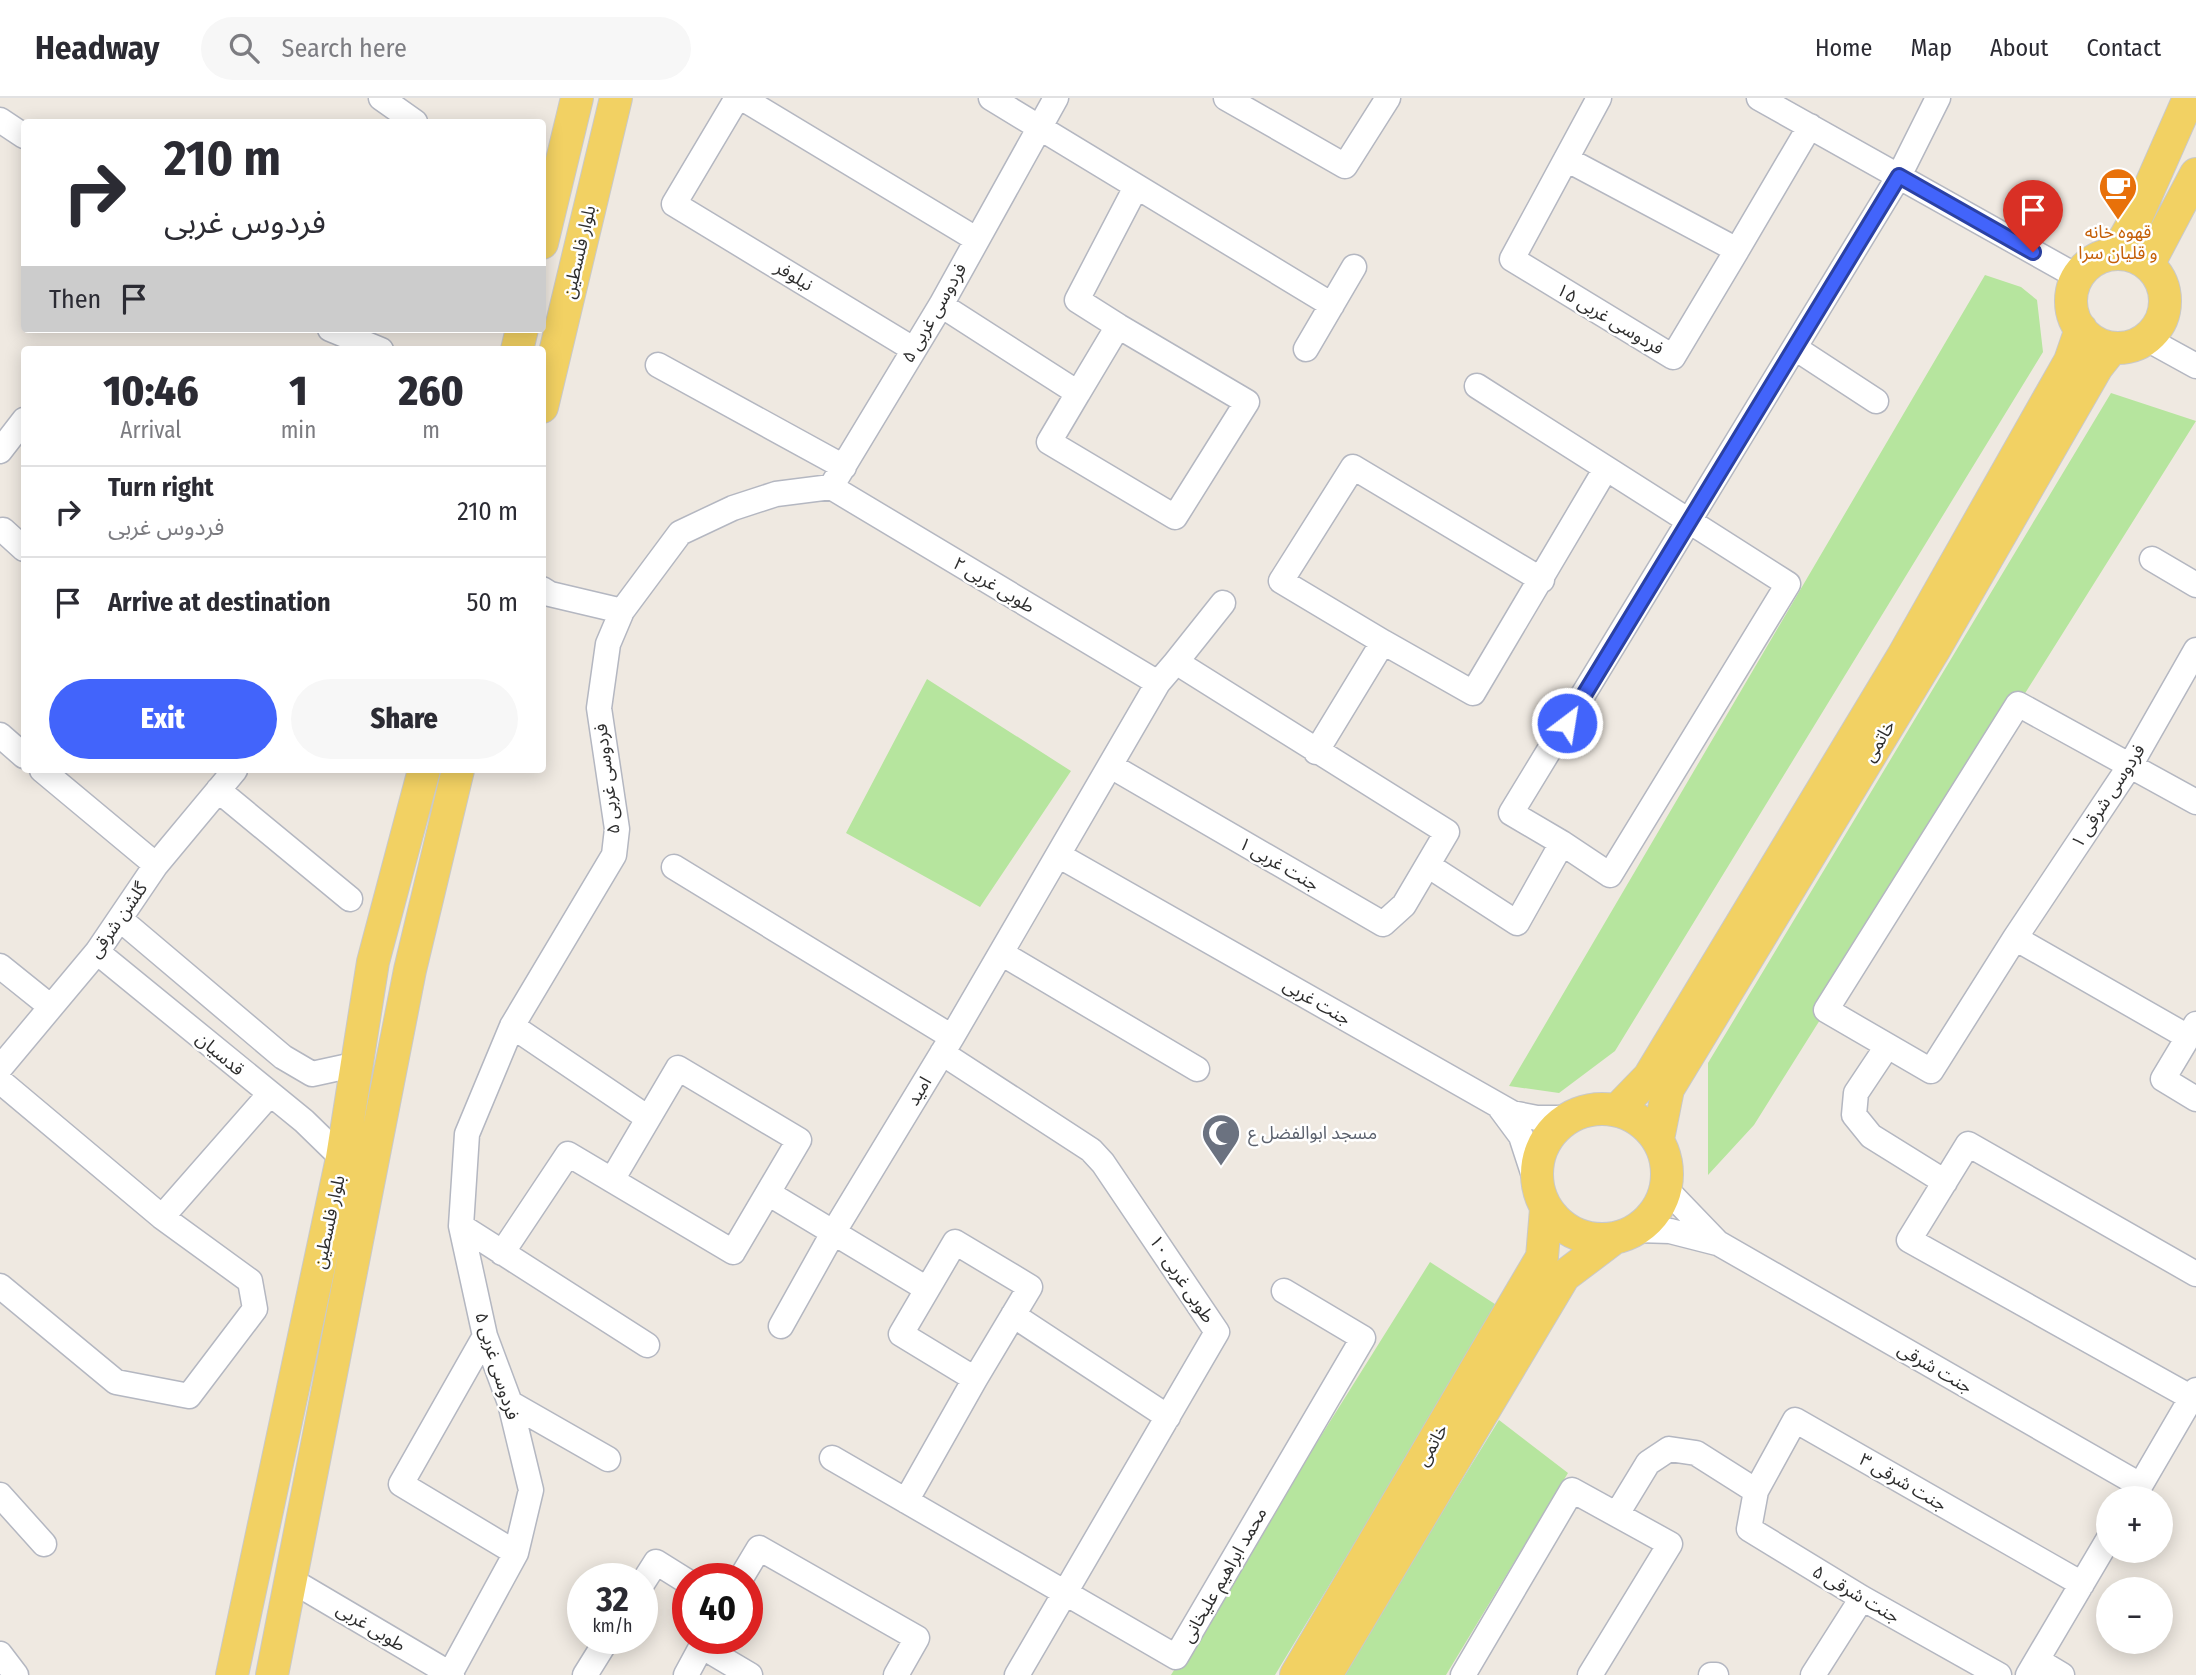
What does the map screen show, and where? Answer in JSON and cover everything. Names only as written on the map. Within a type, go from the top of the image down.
[{"type":"main road","points":[[546,220],[577,98]]},
{"type":"main road","name":"بلوار فلسطین","points":[[546,390],[616,98]]},
{"type":"main road","points":[[2116,254],[2137,216],[2189,98]]},
{"type":"main road","points":[[2148,265],[2196,174]]},
{"type":"main road","points":[[2116,254],[2148,265],[2164,289],[2166,307],[2160,324],[2147,339],[2131,347],[2112,348],[2095,342],[2081,330],[2073,313],[2072,294],[2078,277],[2090,263],[2116,254]]},
{"type":"main road","name":"خاتمی","points":[[1617,1110],[1648,1077],[1903,656],[2070,361],[2081,330]]},
{"type":"main road","name":"خاتمی","points":[[1658,1139],[1668,1089],[1934,650],[2097,367],[2112,348]]},
{"type":"main road","name":"بلوار فلسطین","points":[[232,1675],[342,1158],[373,962],[423,773]]},
{"type":"main road","name":"بلوار فلسطین","points":[[272,1675],[410,970],[457,773]]},
{"type":"main road","points":[[373,962],[410,970]]},
{"type":"main road","points":[[1617,1110],[1633,1116],[1658,1139],[1667,1172],[1666,1189],[1655,1212],[1625,1234],[1594,1239],[1575,1234],[1559,1223],[1542,1197],[1537,1165],[1542,1147],[1553,1130],[1567,1118],[1583,1111],[1617,1110]]},
{"type":"main road","name":"خاتمی","points":[[1296,1675],[1542,1256],[1542,1197]]},
{"type":"main road","name":"خاتمی","points":[[1326,1675],[1564,1276],[1625,1234]]},
{"type":"street","points":[[381,98],[411,119]]},
{"type":"street","points":[[740,98],[976,239]]},
{"type":"street","name":"نیلوفر","points":[[740,98],[674,204],[913,349]]},
{"type":"street","points":[[991,98],[1332,305]]},
{"type":"street","name":"فردوسی غربی ۵","points":[[451,1674],[516,1553],[531,1490],[509,1404],[485,1336],[461,1226],[467,1134],[512,1026],[614,855],[617,829],[599,708],[608,643],[622,611],[680,533],[733,508],[837,477],[941,305],[1056,98]]},
{"type":"street","points":[[1226,98],[1345,166],[1388,98]]},
{"type":"street","points":[[1599,98],[1566,159],[1737,250]]},
{"type":"street","points":[[1759,98],[2078,277]]},
{"type":"street","points":[[1477,386],[1605,470],[1689,521],[1788,584],[1610,875],[1511,813],[1689,521],[1795,348],[1899,176],[1938,98]]},
{"type":"street","points":[[0,120],[21,134]]},
{"type":"street","name":"فردوسی غربی ۱۵","points":[[1566,159],[1512,259],[1673,357],[1810,127]]},
{"type":"street","points":[[1118,326],[1049,442],[1175,517],[1247,402],[1077,300],[1136,187]]},
{"type":"street","points":[[1306,349],[1354,267]]},
{"type":"street","points":[[941,305],[1078,393]]},
{"type":"street","points":[[340,333],[372,346]]},
{"type":"street","points":[[2147,339],[2196,366]]},
{"type":"street","points":[[1795,348],[1876,401]]},
{"type":"street","name":"طوبی غربی ۲","points":[[658,365],[1158,683]]},
{"type":"street","points":[[0,451],[21,424]]},
{"type":"street","points":[[1542,580],[1353,467],[1281,581],[1473,693],[1542,580],[1605,470]]},
{"type":"street","points":[[3,530],[21,546]]},
{"type":"street","points":[[2152,559],[2196,585]]},
{"type":"street","points":[[546,593],[622,611]]},
{"type":"street","name":"امید","points":[[781,1326],[833,1233],[947,1045],[1158,683],[1223,603]]},
{"type":"street","points":[[1316,752],[1383,642]]},
{"type":"street","name":"فردوسی شرقی ۱","points":[[1886,1048],[1931,1071],[2015,938],[2131,764],[2196,650]]},
{"type":"street","points":[[1176,662],[1447,832],[1429,866],[1517,923],[1562,843]]},
{"type":"street","points":[[1945,1182],[1871,1136],[1854,1115],[1856,1093],[1886,1048],[1826,1010],[2018,704],[2196,802]]},
{"type":"street","points":[[0,736],[21,754]]},
{"type":"street","name":"جنت غربی ۱","points":[[1111,766],[1382,924],[1404,905],[1429,866]]},
{"type":"street","points":[[45,773],[156,865]]},
{"type":"street","name":"گلشن شرقی","points":[[0,1068],[97,953],[156,865],[232,773]]},
{"type":"street","points":[[218,790],[350,899]]},
{"type":"street","name":"جنت غربی","points":[[1058,855],[1497,1105],[1521,1136],[1542,1197]]},
{"type":"street","points":[[674,867],[947,1045]]},
{"type":"street","points":[[121,920],[283,1057],[312,1074],[358,1064]]},
{"type":"street","points":[[2015,938],[2192,1030],[2163,1079],[2196,1099]]},
{"type":"street","name":"قدسیان","points":[[97,953],[304,1121],[342,1158]]},
{"type":"street","points":[[1001,953],[1197,1069]]},
{"type":"street","points":[[0,966],[51,1007]]},
{"type":"street","points":[[512,1026],[648,1118]]},
{"type":"street","name":"طوبی غربی ۱۰","points":[[947,1045],[1091,1150],[1103,1163],[1217,1332],[1017,1675]]},
{"type":"street","points":[[502,1252],[568,1154],[733,1252],[799,1140],[678,1068],[612,1180]]},
{"type":"street","points":[[0,1081],[162,1217],[250,1282],[256,1310],[189,1395],[116,1382],[0,1286]]},
{"type":"street","points":[[162,1217],[269,1095]]},
{"type":"street","points":[[1497,1105],[1512,1113],[1537,1118],[1567,1118]]},
{"type":"street","points":[[2140,1486],[2194,1394],[1909,1240],[1968,1144],[2196,1274]]},
{"type":"street","points":[[1666,1189],[1718,1243]]},
{"type":"street","points":[[768,1193],[927,1289]]},
{"type":"street","points":[[461,1226],[647,1345]]},
{"type":"street","points":[[1625,1234],[1670,1231],[1718,1243]]},
{"type":"street","points":[[906,1501],[1030,1287],[955,1242],[901,1334],[975,1379]]},
{"type":"street","name":"جنت شرقی","points":[[1718,1243],[2126,1486]]},
{"type":"street","name":"محمد ابراهیم علیخانی","points":[[832,1458],[1176,1657],[1363,1338],[1284,1291]]},
{"type":"street","points":[[1013,1315],[1168,1417]]},
{"type":"street","points":[[485,1336],[401,1484],[516,1553]]},
{"type":"street","points":[[509,1404],[608,1459]]},
{"type":"street","name":"جنت شرقی ۳","points":[[1756,1491],[1795,1420],[2082,1584]]},
{"type":"street","points":[[1617,1514],[1648,1463],[1669,1449],[1696,1453],[1756,1491]]},
{"type":"street","points":[[1462,1675],[1572,1490],[1670,1544],[1590,1675]]},
{"type":"street","name":"جنت شرقی ۵","points":[[1756,1491],[1749,1529],[1862,1598],[1999,1675]]},
{"type":"street","points":[[0,1495],[44,1544]]},
{"type":"street","points":[[750,1563],[759,1548],[918,1638],[896,1675]]},
{"type":"street","points":[[2062,1675],[2033,1667],[2096,1560]]},
{"type":"street","name":"طوبی غربی","points":[[291,1580],[413,1665],[451,1674]]},
{"type":"street","points":[[1814,1675],[1862,1598]]},
{"type":"street","points":[[0,1654],[16,1675]]},
{"type":"street","points":[[584,1675],[598,1654]]},
{"type":"street","points":[[686,1675],[697,1654]]},
{"type":"street","points":[[721,1654],[750,1675]]},
{"type":"green space","points":[[1985,275],[2021,287],[2037,300],[2043,352],[1615,1051],[1559,1093],[1509,1086]]},
{"type":"green space","points":[[2111,393],[2196,421],[1754,1125],[1708,1175],[1708,1063]]},
{"type":"green space","points":[[927,679],[1071,771],[980,907],[846,833]]},
{"type":"green space","points":[[1430,1262],[1498,1306],[1275,1675],[1171,1675]]},
{"type":"green space","points":[[1499,1420],[1568,1473],[1446,1675],[1342,1675]]},
{"type":"place","name":"قهوه خانه و قلیان سرا","points":[[2118,221]]},
{"type":"place","name":"مسجد ابوالفضل ع","points":[[1221,1167]]},
{"type":"route","points":[[1567,723],[1899,176],[2033,252]]}]
